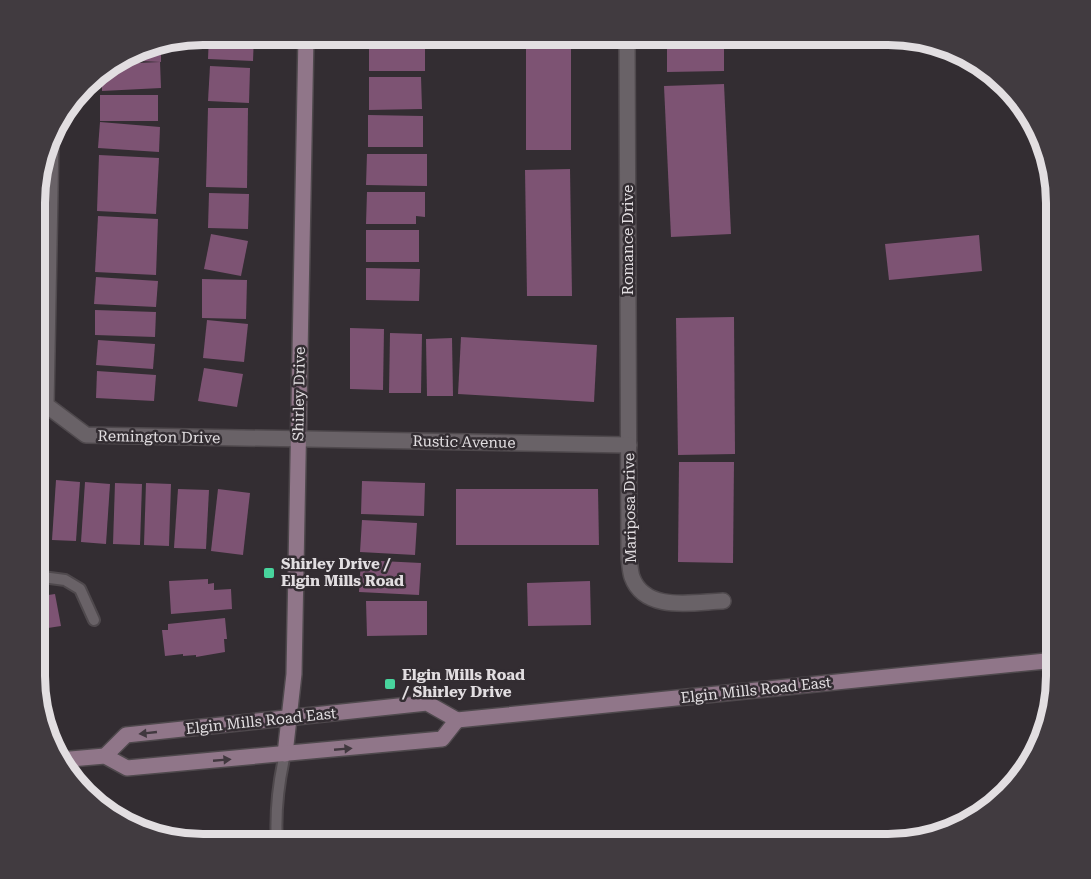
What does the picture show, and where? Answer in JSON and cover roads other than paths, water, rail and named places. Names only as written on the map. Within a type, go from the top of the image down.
[{"type":"main road","name":"Shirley Drive","points":[[285,754],[294,674],[306,45]]},
{"type":"main road","name":"Elgin Mills Road East","points":[[105,756],[126,735],[427,703],[457,720],[1046,661]]},
{"type":"main road","points":[[69,759],[105,756],[127,768],[442,739],[457,720]]},
{"type":"street","name":"Romance Drive","points":[[627,45],[629,445]]},
{"type":"street","name":"Remington Drive","points":[[45,411],[86,435],[298,440]]},
{"type":"street","name":"Rustic Avenue","points":[[298,440],[355,439],[629,445]]},
{"type":"street","name":"Mariposa Drive","points":[[629,445],[629,558],[632,577],[642,592],[667,603],[723,601]]},
{"type":"lane","points":[[45,577],[65,580],[80,589],[94,620]]},
{"type":"lane","points":[[276,834],[275,818],[278,790],[285,754]]},
{"type":"place","name":"Shirley Drive / Elgin Mills Road","points":[[269,573]]},
{"type":"place","name":"Elgin Mills Road / Shirley Drive","points":[[390,684]]}]
